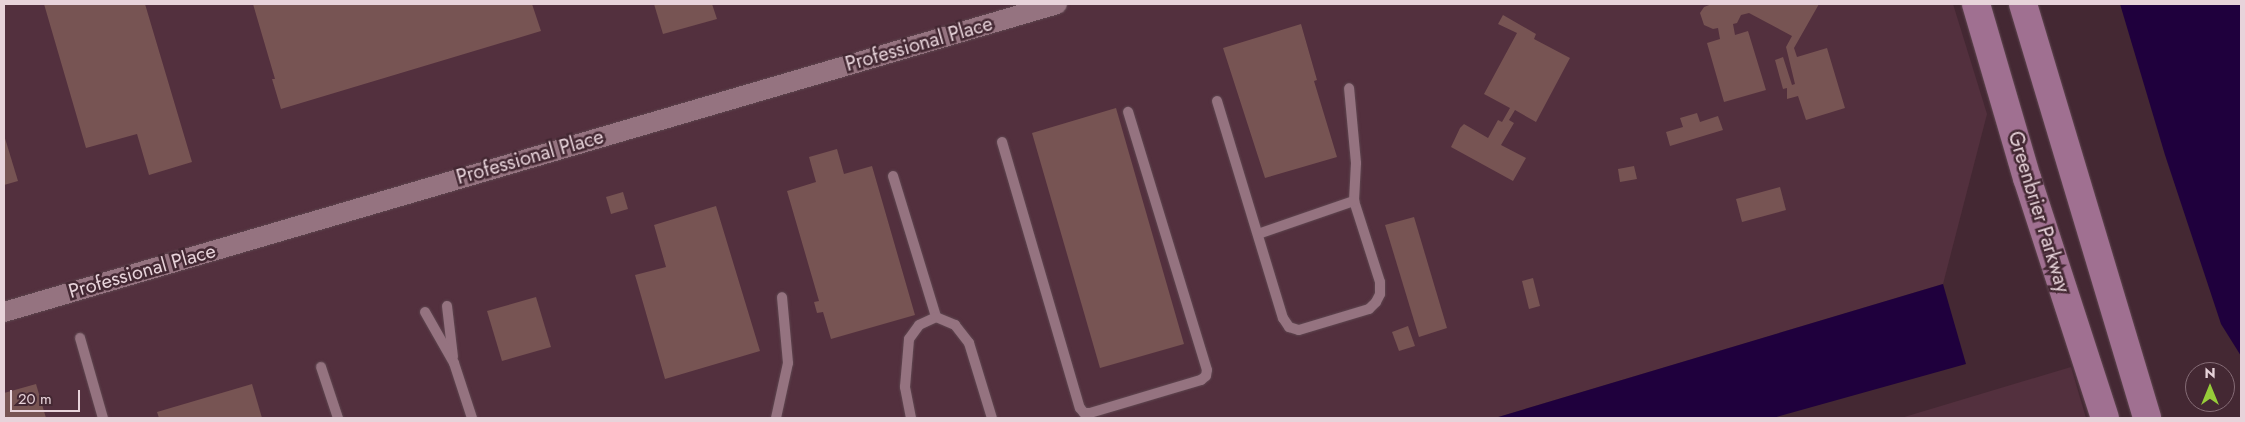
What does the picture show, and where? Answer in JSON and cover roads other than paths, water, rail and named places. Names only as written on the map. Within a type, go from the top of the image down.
[{"type":"main road","name":"Greenbrier Parkway","points":[[1976,4],[2027,178],[2105,418]]},
{"type":"main road","points":[[2023,4],[2147,418]]},
{"type":"street","name":"Professional Place","points":[[4,312],[1057,4]]},
{"type":"lane","points":[[1217,102],[1283,318],[1289,327],[1299,330],[1311,328],[1369,309],[1376,302],[1380,294],[1380,282],[1354,201],[1356,164],[1349,88]]},
{"type":"lane","points":[[1002,142],[1080,408],[1084,413],[1090,414],[1200,380],[1206,376],[1207,370],[1128,112]]},
{"type":"lane","points":[[893,176],[936,317]]},
{"type":"lane","points":[[1258,234],[1354,201]]},
{"type":"lane","points":[[776,418],[788,363],[782,297]]},
{"type":"lane","points":[[447,306],[454,363],[472,418]]},
{"type":"lane","points":[[425,312],[454,363]]},
{"type":"lane","points":[[912,418],[905,387],[909,340],[919,325],[936,317],[955,325],[969,342],[992,418]]},
{"type":"lane","points":[[80,338],[103,418]]},
{"type":"lane","points":[[321,367],[338,418]]}]
